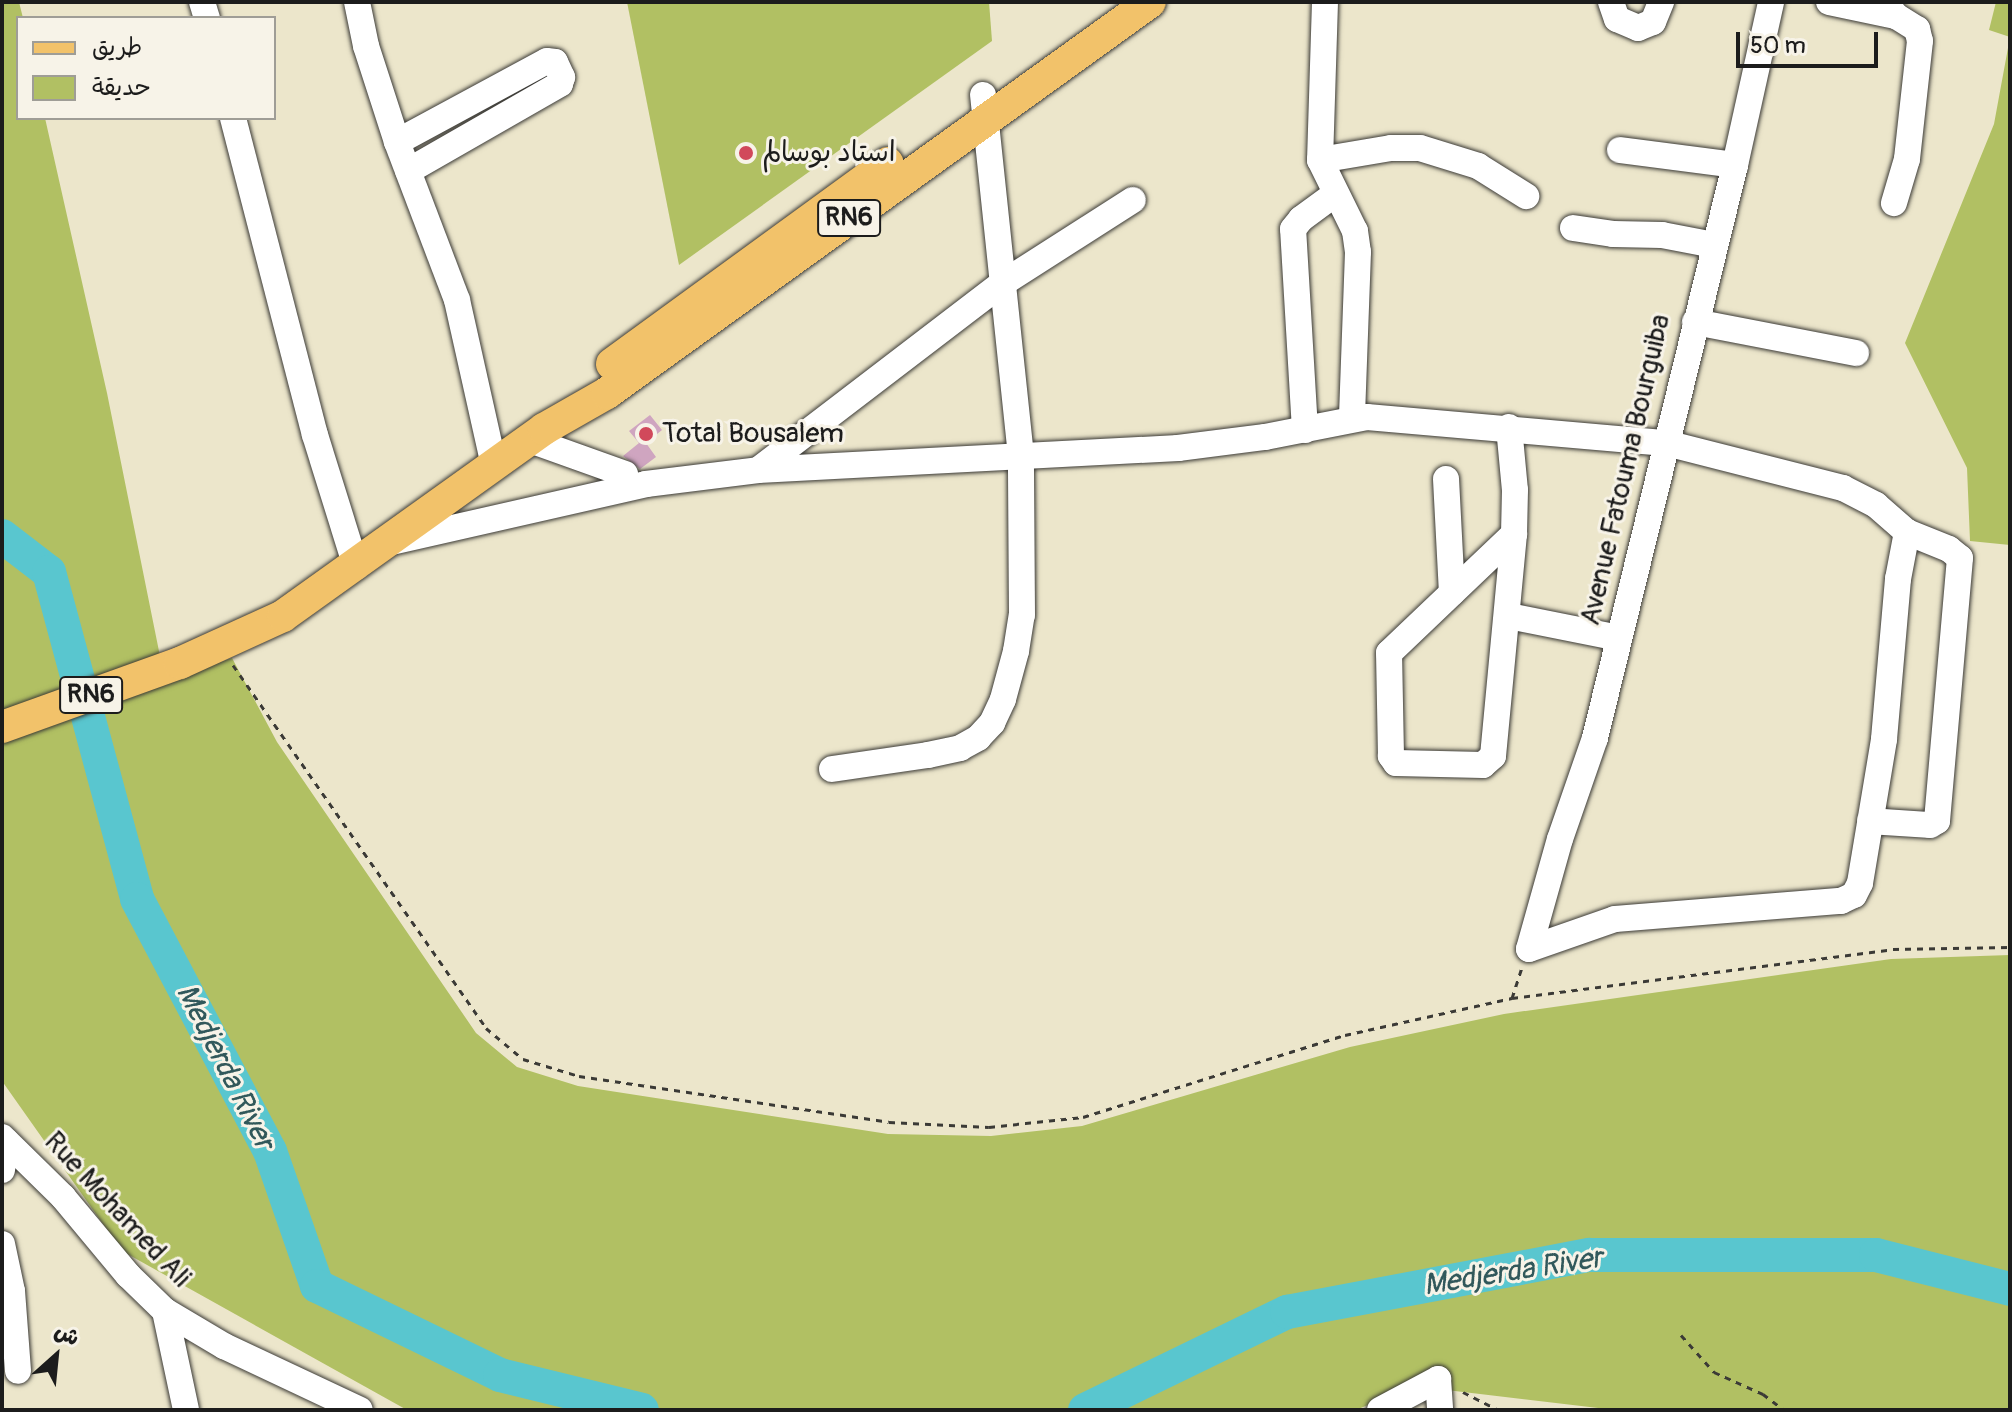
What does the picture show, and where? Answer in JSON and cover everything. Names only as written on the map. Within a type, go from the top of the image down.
[{"type":"main road","name":"RN6","points":[[2,727],[180,663],[283,616],[356,567],[537,434],[595,377],[728,291],[1058,52],[1130,5]]},
{"type":"street","points":[[357,2],[366,46],[397,142],[457,300],[494,465]]},
{"type":"street","points":[[1325,2],[1320,160],[1357,239],[1352,419]]},
{"type":"street","points":[[1611,2],[1617,19],[1638,28],[1653,22],[1661,2]]},
{"type":"street","name":"Avenue Fatouma Bourguiba","points":[[1529,949],[1560,839],[1595,738],[1735,165],[1771,2]]},
{"type":"street","points":[[1829,2],[1890,9],[1917,29],[1920,41],[1907,159],[1894,203]]},
{"type":"street","points":[[397,142],[547,61],[555,62],[562,77],[560,84],[408,171]]},
{"type":"street","points":[[832,769],[960,748],[978,738],[992,723],[1010,675],[1022,615],[1021,456],[985,106]]},
{"type":"street","points":[[234,120],[311,421],[356,567]]},
{"type":"street","points":[[1320,160],[1391,148],[1420,148],[1478,166],[1526,196]]},
{"type":"street","points":[[1620,150],[1735,165]]},
{"type":"street","points":[[1305,430],[1293,229],[1301,219],[1335,194]]},
{"type":"street","points":[[758,470],[1003,283],[1133,200]]},
{"type":"street","points":[[1573,228],[1613,234],[1662,235],[1714,245]]},
{"type":"street","points":[[1695,322],[1856,353]]},
{"type":"street","points":[[389,543],[646,484],[758,470],[1178,448],[1305,430],[1352,419],[1509,427],[1666,443],[1843,488],[1876,505],[1907,532],[1956,553],[1961,564],[1938,816],[1930,825],[1870,821]]},
{"type":"street","points":[[1509,427],[1515,490],[1514,534],[1495,748],[1489,762],[1440,766],[1396,763],[1391,756],[1389,653],[1514,534]]},
{"type":"street","points":[[537,434],[625,474]]},
{"type":"street","points":[[1446,479],[1452,593]]},
{"type":"street","points":[[1529,949],[1615,919],[1841,901],[1858,889],[1884,739],[1898,579],[1907,532]]},
{"type":"street","points":[[1509,616],[1619,638]]},
{"type":"street","points":[[2,1170],[4,1139]]},
{"type":"street","name":"Rue Mohamed Ali","points":[[4,1139],[165,1311],[224,1346],[360,1410]]},
{"type":"street","points":[[2,1244],[12,1291],[18,1371]]},
{"type":"street","points":[[165,1311],[186,1410]]},
{"type":"street","points":[[1380,1410],[1438,1379],[1440,1410]]},
{"type":"path","points":[[219,646],[486,1028],[523,1059],[579,1076],[889,1122],[989,1127],[1083,1117],[1345,1035],[1512,998],[1893,949],[2010,947]]},
{"type":"path","points":[[1512,998],[1529,949]]},
{"type":"path","points":[[1681,1335],[1714,1372],[1763,1394],[1784,1410]]},
{"type":"path","points":[[1438,1379],[1498,1410]]},
{"type":"green space","points":[[2,2],[19,2],[22,16],[16,16],[16,120],[45,120],[107,393],[165,681],[232,658],[277,742],[476,1033],[517,1067],[578,1086],[888,1134],[991,1136],[1082,1126],[1350,1047],[1504,1014],[1891,959],[2010,955],[2010,1410],[1615,1410],[1413,1386],[1356,1410],[407,1410],[122,1251],[2,1081]]},
{"type":"green space","name":"استاد بوسالم","points":[[627,2],[989,2],[992,41],[679,265]]},
{"type":"green space","points":[[1996,2],[2010,2],[2010,37],[1989,30]]},
{"type":"green space","points":[[2010,37],[2010,545],[1970,541],[1967,468],[1905,343],[1994,124]]},
{"type":"building","points":[[650,415],[662,430],[646,443],[656,457],[640,469],[623,456],[639,443],[629,431]]},
{"type":"waterway","name":"Medjerda River","points":[[2,536],[49,572],[137,899],[270,1151],[317,1286],[500,1375],[642,1410]]},
{"type":"waterway","name":"Medjerda River","points":[[1085,1410],[1287,1312],[1590,1255],[1876,1255],[2010,1289]]},
{"type":"place","name":"استاد بوسالم","points":[[746,153]]},
{"type":"place","name":"Total Bousalem","points":[[646,434]]}]
